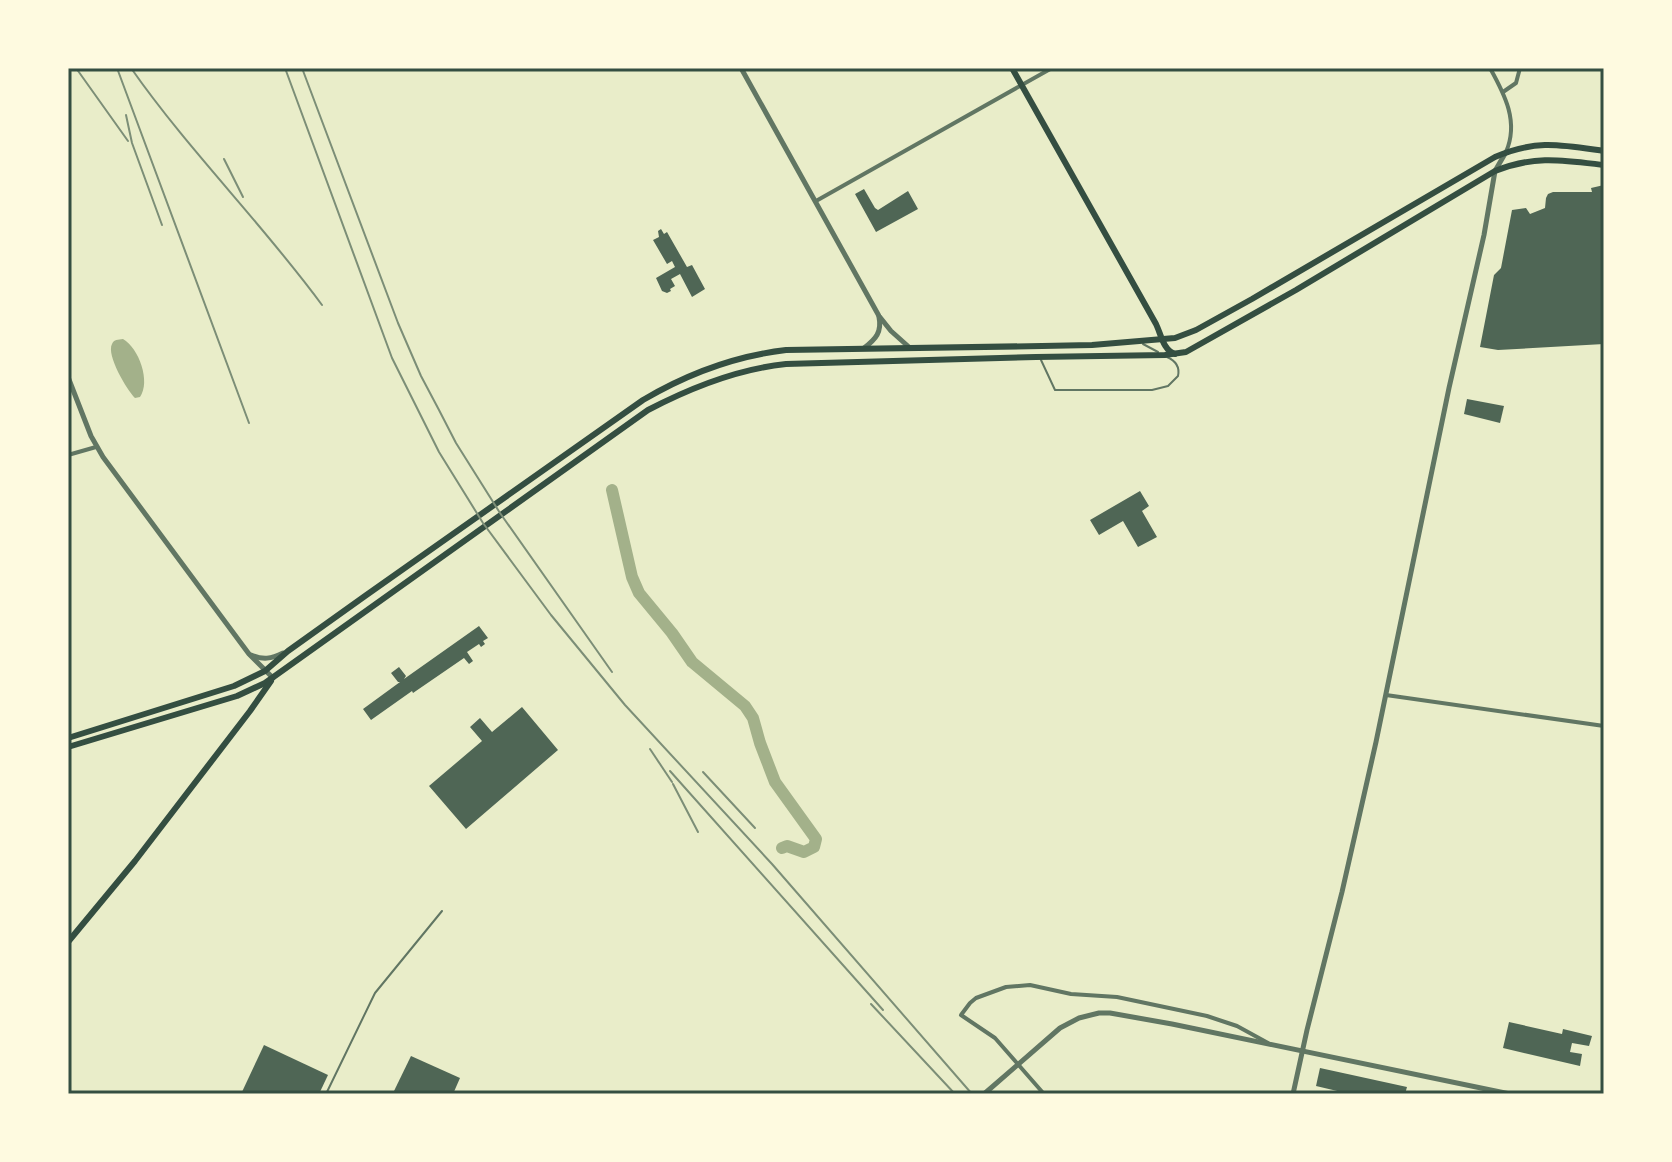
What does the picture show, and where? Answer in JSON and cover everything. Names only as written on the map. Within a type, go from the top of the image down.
[{"type":"main road","points":[[1012,68],[1160,330],[1160,353]]},
{"type":"main road","points":[[68,738],[234,686],[265,671],[288,651],[643,400],[691,376],[731,361],[772,352],[1042,346],[1175,338],[1230,312],[1506,152],[1548,144],[1604,151]]},
{"type":"main road","points":[[68,747],[237,696],[273,678],[648,410],[698,386],[763,367],[786,364],[1179,354],[1193,350],[1495,171],[1520,162],[1539,160],[1604,165]]},
{"type":"main road","points":[[1162,340],[1170,352],[1179,354]]},
{"type":"main road","points":[[250,711],[265,671]]},
{"type":"main road","points":[[69,945],[273,678]]},
{"type":"main road","points":[[237,696],[250,698],[250,711]]},
{"type":"street","points":[[741,68],[879,316],[910,348]]},
{"type":"street","points":[[816,201],[1052,68]]},
{"type":"street","points":[[1293,1094],[1386,695],[1495,171],[1506,152],[1513,129],[1503,92],[1490,68]]},
{"type":"street","points":[[1503,92],[1516,83],[1520,68]]},
{"type":"street","points":[[1481,164],[1490,163],[1495,171]]},
{"type":"street","points":[[864,349],[880,332],[879,316]]},
{"type":"street","points":[[68,377],[96,447],[249,654],[273,678]]},
{"type":"street","points":[[68,455],[96,447]]},
{"type":"street","points":[[249,654],[273,658],[288,651]]},
{"type":"street","points":[[1386,695],[1604,726]]},
{"type":"street","points":[[1044,1094],[995,1038],[961,1015],[974,1000],[1006,987],[1030,985],[1071,994],[1117,997],[1207,1016],[1237,1026],[1275,1046]]},
{"type":"street","points":[[984,1094],[1069,1023],[1099,1013],[1110,1013],[1510,1094]]},
{"type":"lane","points":[[1036,357],[1041,359],[1055,390],[1152,390],[1168,386],[1178,376],[1175,362],[1147,345],[1134,342]]},
{"type":"lane","points":[[326,1094],[375,993],[442,911]]},
{"type":"shaded area","points":[[123,339],[134,350],[142,366],[144,383],[140,397],[135,398],[127,388],[112,356],[113,342]]},
{"type":"building","points":[[1604,185],[1604,344],[1498,350],[1480,347],[1494,275],[1501,268],[1512,210],[1526,208],[1530,214],[1545,208],[1548,194],[1553,192],[1592,192],[1591,188]]},
{"type":"building","points":[[864,189],[878,210],[908,191],[918,209],[876,232],[855,194]]},
{"type":"building","points":[[661,229],[664,234],[667,232],[687,267],[692,265],[705,289],[692,297],[680,274],[671,279],[675,286],[667,293],[662,291],[656,278],[675,267],[672,261],[667,264],[653,240],[659,237],[658,231]]},
{"type":"building","points":[[1467,399],[1504,406],[1500,423],[1464,414]]},
{"type":"building","points":[[1140,491],[1149,506],[1142,511],[1157,537],[1138,547],[1123,521],[1099,535],[1090,520]]},
{"type":"building","points":[[479,626],[488,638],[481,647],[479,644],[467,652],[473,661],[469,664],[464,658],[371,720],[363,709],[400,682],[391,673],[399,667],[406,676],[404,679]]},
{"type":"building","points":[[522,707],[558,750],[466,829],[429,786],[482,741],[470,727],[480,718],[492,732]]},
{"type":"building","points":[[1509,1022],[1562,1034],[1563,1029],[1592,1036],[1589,1046],[1572,1043],[1570,1052],[1582,1054],[1580,1066],[1503,1048]]},
{"type":"building","points":[[264,1045],[328,1075],[319,1094],[241,1094]]},
{"type":"building","points":[[411,1056],[460,1078],[453,1094],[400,1094],[394,1091]]},
{"type":"building","points":[[1320,1068],[1407,1087],[1405,1094],[1350,1094],[1316,1086]]},
{"type":"waterway","points":[[612,490],[632,577],[639,593],[692,662],[745,706],[753,718],[775,782],[816,839],[814,847],[804,852],[787,846],[782,848]]},
{"type":"railway","points":[[76,68],[128,141]]},
{"type":"railway","points":[[117,68],[249,423]]},
{"type":"railway","points":[[131,68],[177,129],[322,305]]},
{"type":"railway","points":[[285,68],[392,358],[439,452],[483,523],[551,615],[625,705],[772,864],[972,1094]]},
{"type":"railway","points":[[302,68],[421,376],[456,443],[500,513],[612,672]]},
{"type":"railway","points":[[126,115],[132,143],[162,225]]},
{"type":"railway","points":[[224,159],[243,197]]},
{"type":"railway","points":[[650,749],[672,782]]},
{"type":"railway","points":[[670,771],[883,1010]]},
{"type":"railway","points":[[703,772],[755,828]]},
{"type":"railway","points":[[673,784],[698,832]]},
{"type":"railway","points":[[871,1004],[955,1094]]}]
